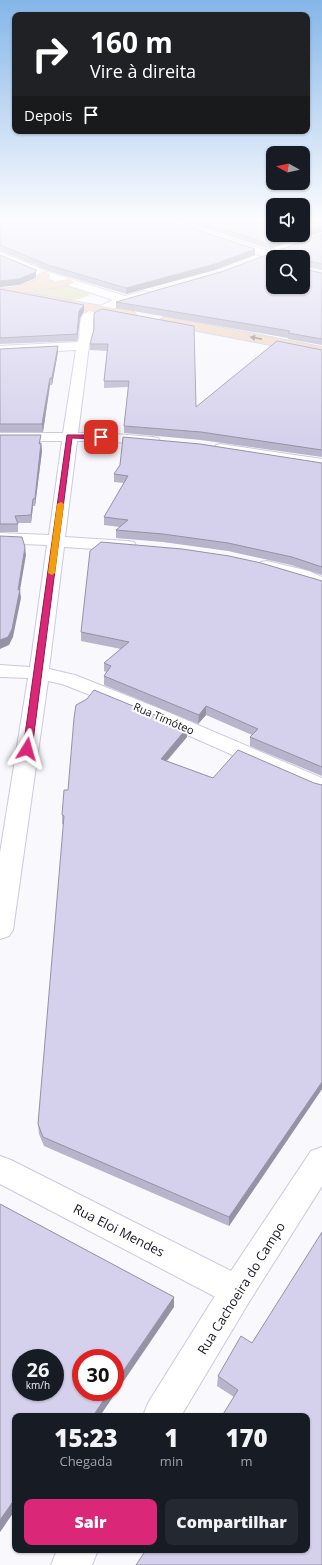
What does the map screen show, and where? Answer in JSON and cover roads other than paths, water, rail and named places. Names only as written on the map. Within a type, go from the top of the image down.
[{"type":"main road","points":[[0,302],[95,328],[139,321],[124,314],[19,294]]},
{"type":"main road","points":[[322,351],[157,325],[322,360]]},
{"type":"street","points":[[106,294],[124,300]]},
{"type":"street","points":[[0,930],[39,673],[70,436],[99,309],[146,294]]},
{"type":"street","points":[[124,300],[124,314]]},
{"type":"street","points":[[0,350],[95,328]]},
{"type":"street","points":[[0,437],[70,436],[167,442]]},
{"type":"street","points":[[205,446],[259,453],[322,464]]},
{"type":"street","points":[[0,538],[56,540],[143,547]]},
{"type":"street","points":[[249,562],[303,575],[322,583]]},
{"type":"street","name":"Rua Timóteo","points":[[0,671],[39,673],[68,679],[156,714],[322,786]]},
{"type":"street","name":"Rua Cachoeira do Campo","points":[[163,1413],[237,1292],[322,1160]]},
{"type":"street","name":"Rua Eloi Mendes","points":[[0,1169],[237,1292]]},
{"type":"street","points":[[70,1565],[77,1553]]}]
